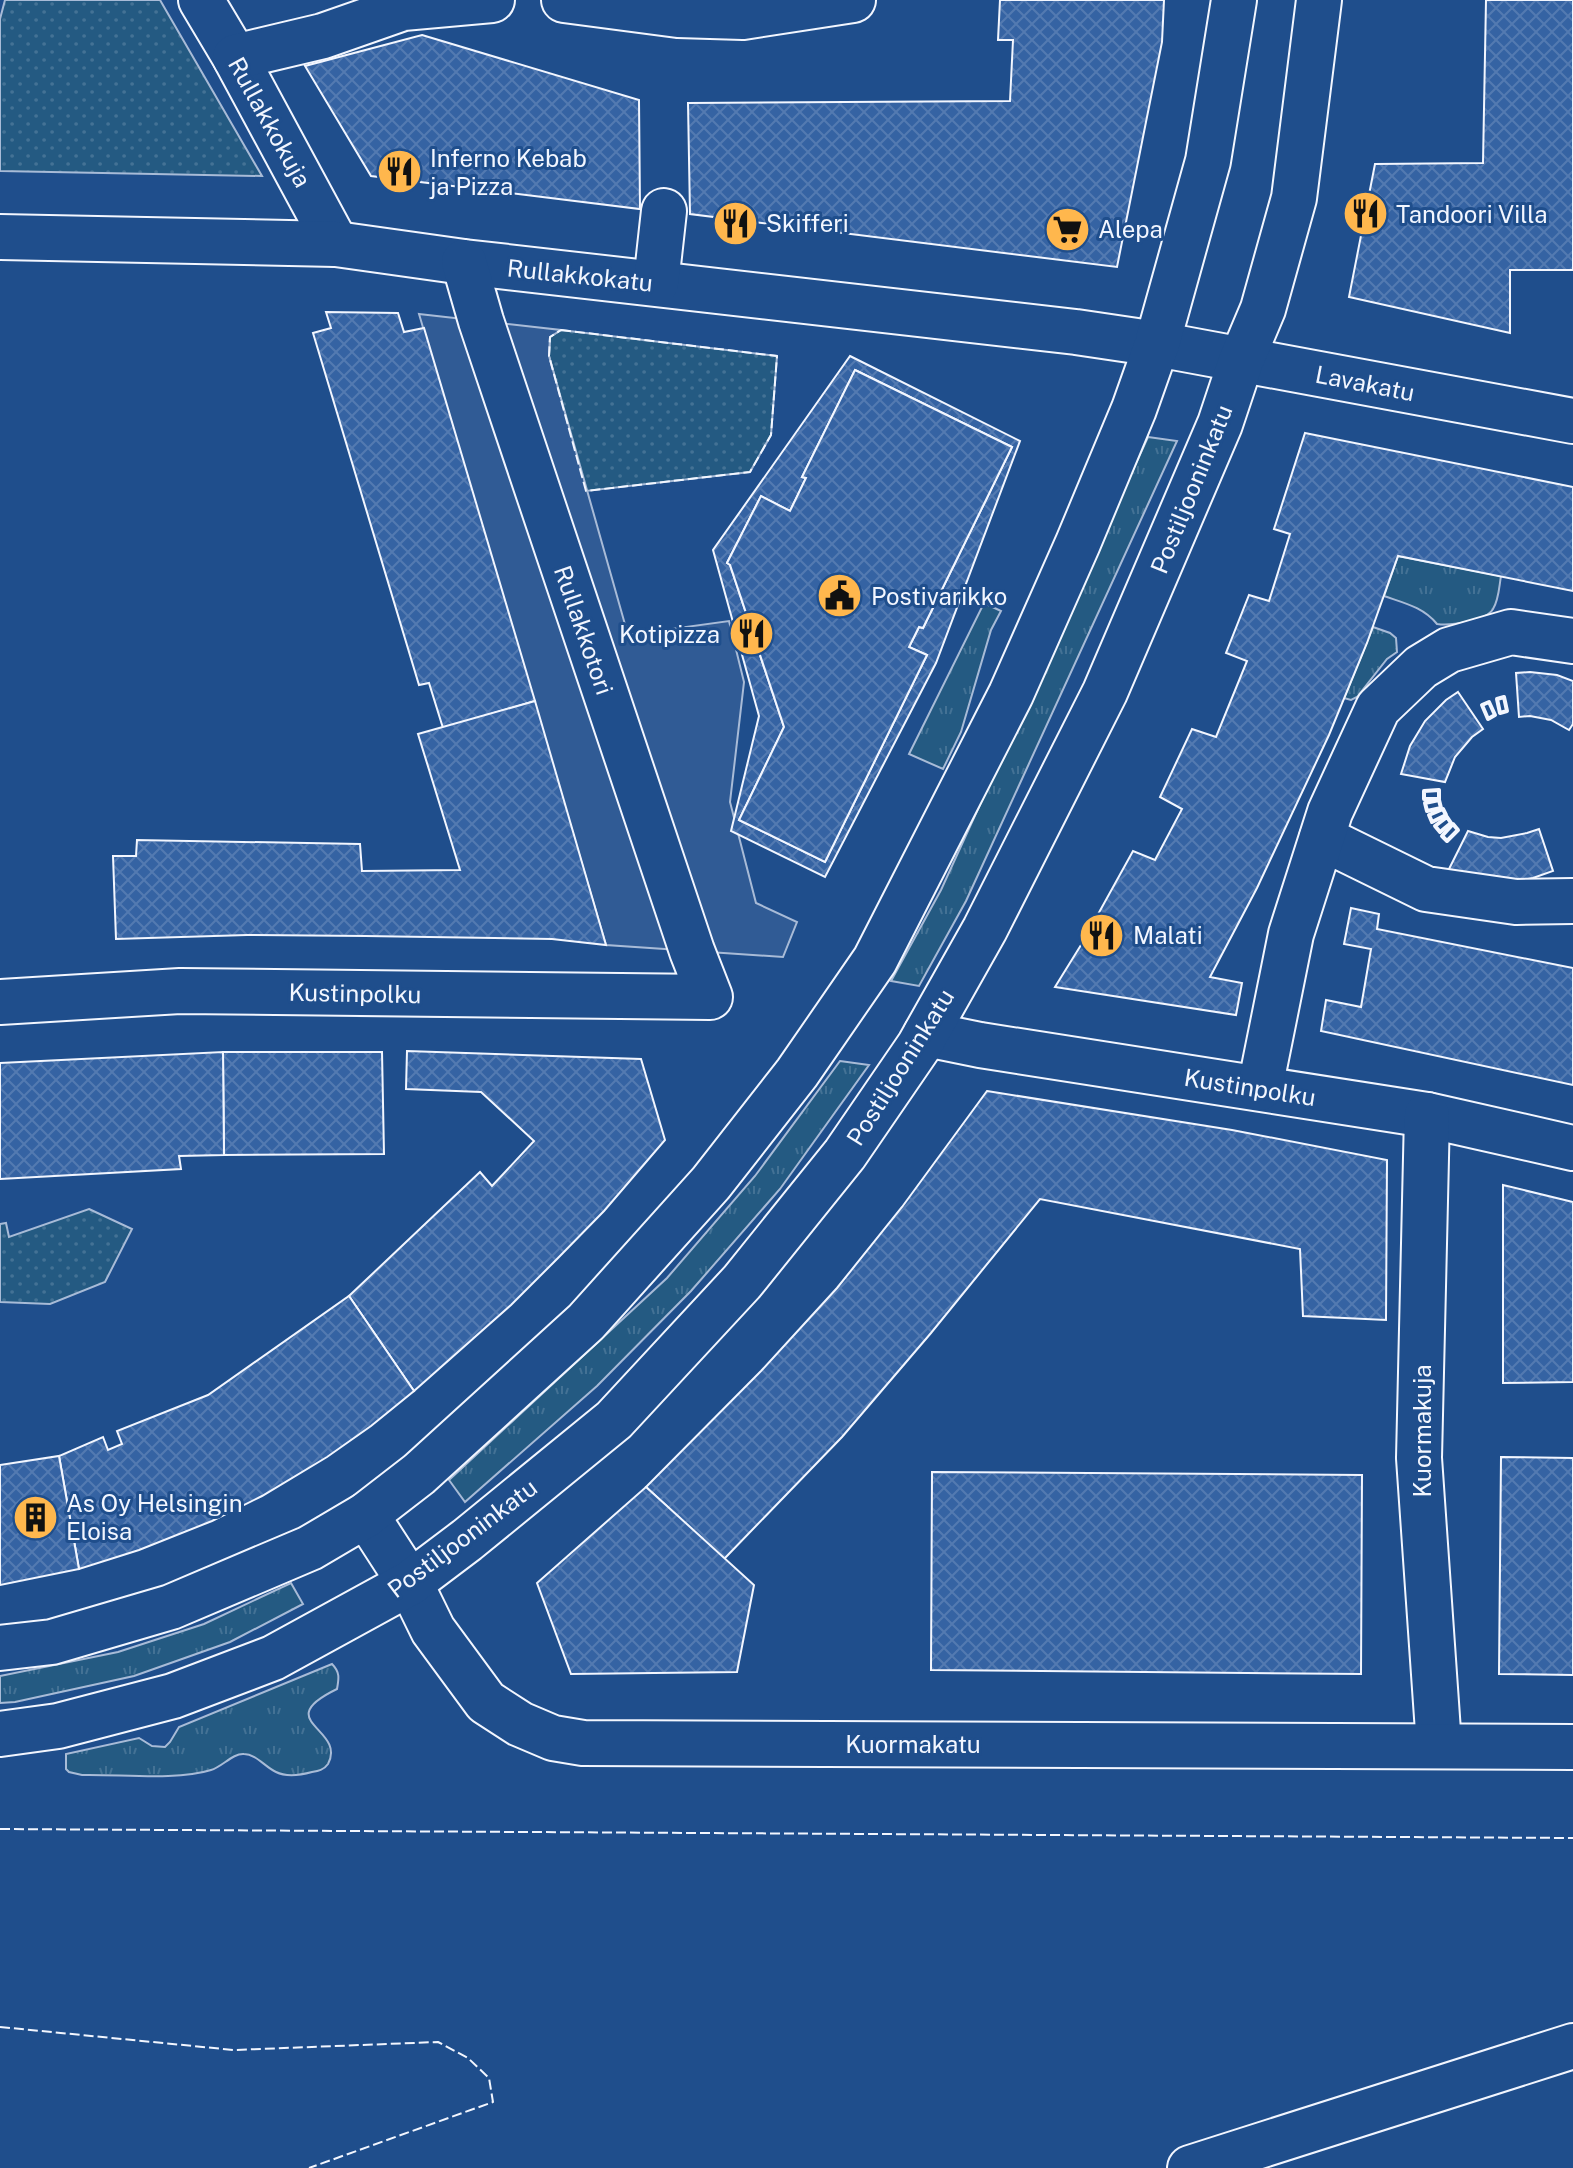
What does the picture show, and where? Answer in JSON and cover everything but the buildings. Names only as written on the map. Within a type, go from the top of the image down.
[{"type":"street","name":"Rullakkokuja","points":[[201,0],[336,244]]},
{"type":"street","points":[[235,57],[323,36],[403,8],[492,0]]},
{"type":"street","points":[[564,0],[678,15],[743,17],[853,0]]},
{"type":"street","points":[[0,1648],[52,1642],[171,1607],[310,1548],[366,1515],[419,1474],[586,1322],[711,1183],[797,1073],[875,960],[1011,694],[1134,409],[1157,344],[1208,161],[1234,0]]},
{"type":"street","name":"Postiljooninkatu","points":[[0,1734],[58,1726],[173,1696],[273,1658],[410,1583],[614,1420],[742,1282],[845,1154],[926,1034],[985,929],[1105,692],[1220,424],[1268,295],[1294,198],[1319,0]]},
{"type":"street","points":[[656,283],[664,211]]},
{"type":"street","name":"Rullakkokatu","points":[[0,237],[336,244],[1157,344]]},
{"type":"street","name":"Rullakkotori","points":[[464,262],[511,412],[710,997]]},
{"type":"street","name":"Lavakatu","points":[[1157,344],[1573,421]]},
{"type":"street","points":[[1260,1088],[1291,934],[1330,812],[1378,708],[1421,667],[1449,650],[1511,632],[1573,641]]},
{"type":"street","points":[[1322,838],[1426,889],[1516,902],[1573,901]]},
{"type":"street","name":"Kustinpolku","points":[[0,1002],[180,991],[710,997]]},
{"type":"street","name":"Kustinpolku","points":[[926,1034],[1427,1115],[1573,1148]]},
{"type":"street","name":"Kuormakuja","points":[[1427,1115],[1419,1458],[1439,1746]]},
{"type":"street","name":"Kuormakatu","points":[[366,1515],[410,1583],[433,1630],[486,1702],[520,1724],[553,1738],[583,1743],[1573,1747]]},
{"type":"street","points":[[1190,2168],[1573,2046]]},
{"type":"green space","points":[[5,0],[160,0],[262,176],[0,171],[0,19]]},
{"type":"green space","points":[[561,330],[777,356],[771,435],[750,472],[586,491],[549,356],[550,337]]},
{"type":"green space","points":[[1148,437],[1177,441],[966,901],[919,986],[891,981],[941,890]]},
{"type":"green space","points":[[1398,556],[1501,576],[1493,609],[1476,620],[1437,624],[1406,603],[1384,596]]},
{"type":"green space","points":[[984,603],[1001,611],[991,630],[961,732],[943,769],[909,754]]},
{"type":"green space","points":[[1373,627],[1396,638],[1397,652],[1387,659],[1357,697],[1351,700],[1344,698]]},
{"type":"green space","points":[[840,1061],[869,1065],[780,1189],[691,1291],[597,1386],[465,1502],[449,1480],[667,1278],[755,1176]]},
{"type":"green space","points":[[89,1209],[132,1229],[105,1282],[50,1304],[0,1302],[0,1224],[6,1223],[9,1237]]},
{"type":"green space","points":[[291,1583],[303,1604],[230,1642],[134,1676],[0,1703],[0,1676],[118,1652],[204,1624]]},
{"type":"green space","points":[[332,1664],[338,1675],[337,1689],[318,1700],[310,1710],[309,1718],[328,1742],[331,1752],[328,1764],[321,1770],[284,1775],[253,1756],[244,1754],[211,1770],[181,1775],[82,1775],[66,1769],[66,1754],[139,1738],[152,1746],[165,1747],[179,1727]]},
{"type":"shaded area","points":[[419,314],[561,330],[550,337],[549,356],[628,635],[729,621],[744,682],[730,802],[756,903],[797,922],[783,957],[606,945]]},
{"type":"fence","points":[[561,330],[777,356],[771,435],[750,472],[586,491],[549,356],[550,337],[561,330]]},
{"type":"fence","points":[[0,1829],[1573,1838]]},
{"type":"fence","points":[[0,2027],[234,2050],[438,2042],[468,2058],[489,2078],[493,2102],[309,2168]]},
{"type":"wall","points":[[1504,697],[1507,711],[1500,713],[1497,699],[1504,697]]},
{"type":"wall","points":[[1489,702],[1495,715],[1488,719],[1482,705],[1489,702]]},
{"type":"wall","points":[[1439,790],[1439,799],[1424,799],[1424,791],[1439,790]]},
{"type":"wall","points":[[1439,800],[1441,808],[1427,811],[1425,803],[1439,800]]},
{"type":"wall","points":[[1443,809],[1446,815],[1432,822],[1429,815],[1443,809]]},
{"type":"wall","points":[[1447,817],[1451,823],[1440,832],[1435,826],[1447,817]]},
{"type":"wall","points":[[1453,824],[1458,830],[1447,841],[1442,836],[1453,824]]},
{"type":"place","name":"Inferno Kebab ja Pizza","points":[[399,172]]},
{"type":"place","name":"Tandoori Villa","points":[[1365,214]]},
{"type":"place","name":"Skifferi","points":[[735,223]]},
{"type":"place","name":"Alepa","points":[[1067,229]]},
{"type":"place","name":"Postivarikko","points":[[840,596]]},
{"type":"place","name":"Kotipizza","points":[[751,634]]},
{"type":"place","name":"Malati","points":[[1102,935]]},
{"type":"place","name":"As Oy Helsingin Eloisa","points":[[35,1517]]}]
